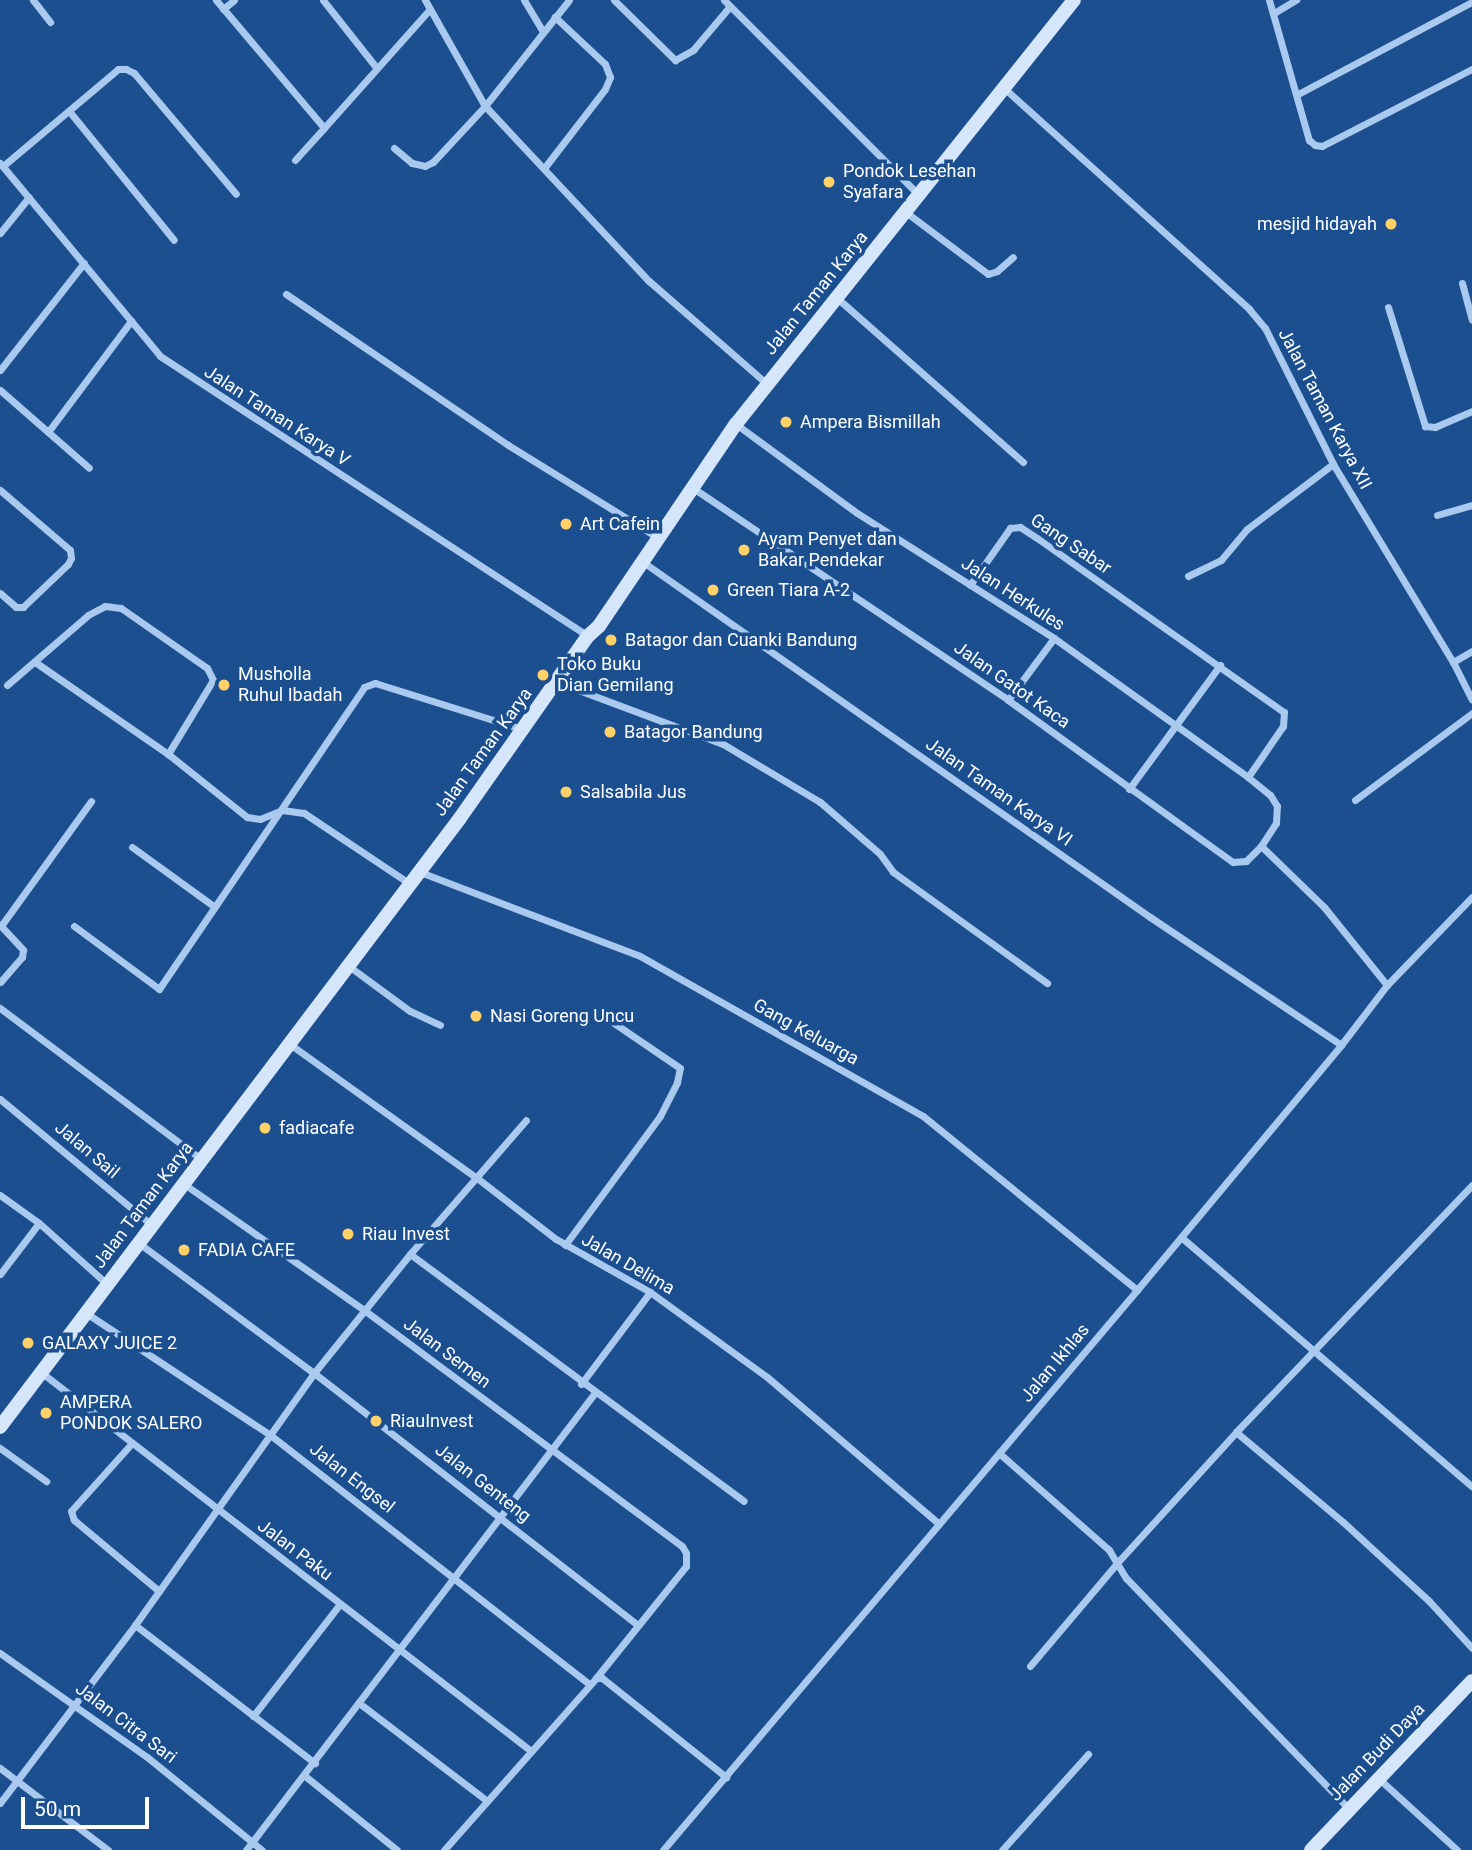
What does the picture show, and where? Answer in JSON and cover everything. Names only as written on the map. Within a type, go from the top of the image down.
[{"type":"street","points":[[33,0],[50,22]]},
{"type":"street","points":[[216,0],[324,128]]},
{"type":"street","points":[[223,9],[234,0]]},
{"type":"street","points":[[323,0],[376,66]]},
{"type":"street","points":[[425,0],[485,106],[649,281],[766,384]]},
{"type":"street","points":[[524,0],[543,32]]},
{"type":"street","points":[[394,148],[412,163],[425,166],[433,162],[485,106],[569,0]]},
{"type":"street","points":[[614,0],[675,60],[692,50],[727,3],[920,196]]},
{"type":"street","name":"Jalan Taman Karya","points":[[0,1427],[415,878],[643,561],[657,537],[766,384],[907,213],[1074,0]]},
{"type":"street","points":[[1269,0],[1309,140],[1315,145],[1322,146],[1472,69]]},
{"type":"street","points":[[1274,13],[1296,0]]},
{"type":"street","points":[[1298,94],[1472,2]]},
{"type":"street","points":[[295,160],[376,66],[430,9]]},
{"type":"street","points":[[545,167],[606,89],[610,77],[605,64],[555,17]]},
{"type":"street","points":[[1,164],[118,69],[126,69],[134,73],[236,194]]},
{"type":"street","name":"Jalan Taman Karya XII","points":[[1005,89],[1249,309],[1279,350],[1333,464],[1453,662],[1472,701]]},
{"type":"street","points":[[69,111],[174,240]]},
{"type":"street","name":"Jalan Taman Karya V","points":[[1,164],[160,356],[183,374],[588,636]]},
{"type":"street","points":[[0,233],[29,197]]},
{"type":"street","points":[[907,213],[988,274],[997,271],[1013,257]]},
{"type":"street","points":[[0,370],[84,263]]},
{"type":"street","points":[[1462,284],[1472,320]]},
{"type":"street","points":[[286,294],[508,445],[657,537]]},
{"type":"street","points":[[837,298],[1024,462]]},
{"type":"street","points":[[1388,307],[1424,426],[1436,427],[1472,411]]},
{"type":"street","points":[[48,432],[131,320]]},
{"type":"street","points":[[0,390],[89,468]]},
{"type":"street","name":"Jalan Herkules","points":[[736,424],[857,513],[1054,638],[1248,777],[1270,795],[1277,806],[1276,823],[1261,846]]},
{"type":"street","points":[[1188,576],[1221,560],[1247,529],[1333,464]]},
{"type":"street","name":"Jalan Gatot Kaca","points":[[693,488],[1008,700],[1233,862],[1247,861],[1261,846]]},
{"type":"street","points":[[0,490],[70,550],[68,564],[23,607],[16,607],[0,593]]},
{"type":"street","points":[[1437,515],[1472,505]]},
{"type":"street","name":"Gang Sabar","points":[[970,585],[998,543],[1015,526],[1220,665]]},
{"type":"street","name":"Jalan Taman Karya VI","points":[[643,561],[1150,917],[1341,1045]]},
{"type":"street","points":[[7,685],[89,615],[105,606],[121,608],[207,668],[213,680],[168,754]]},
{"type":"street","points":[[1008,700],[1054,638]]},
{"type":"street","points":[[1453,662],[1472,652]]},
{"type":"street","points":[[35,662],[168,754],[247,817],[260,819],[282,810]]},
{"type":"street","points":[[1129,789],[1220,665],[1286,716],[1283,726],[1248,777]]},
{"type":"street","points":[[557,682],[723,744],[820,802],[880,854],[893,873],[1047,983]]},
{"type":"street","points":[[74,926],[159,989],[364,687],[375,683],[522,729]]},
{"type":"street","points":[[1355,800],[1472,713]]},
{"type":"street","points":[[0,982],[22,957],[23,950],[0,925],[91,801]]},
{"type":"street","name":"Gang Keluarga","points":[[282,810],[304,813],[415,878],[640,956],[923,1116],[1137,1290]]},
{"type":"street","points":[[1261,846],[1324,907],[1387,985]]},
{"type":"street","points":[[132,847],[215,907]]},
{"type":"street","name":"Jalan Ikhlas","points":[[663,1850],[1137,1290],[1341,1045],[1387,985],[1472,897]]},
{"type":"street","points":[[349,967],[410,1011],[440,1026]]},
{"type":"street","points":[[0,1008],[201,1159]]},
{"type":"street","points":[[565,1245],[660,1116],[677,1082],[680,1068],[598,1013]]},
{"type":"street","name":"Jalan Delima","points":[[291,1045],[477,1178],[565,1245],[650,1292],[815,1415],[939,1524]]},
{"type":"street","name":"Jalan Sail","points":[[0,1099],[153,1225]]},
{"type":"street","points":[[0,1802],[135,1625],[314,1373],[410,1254],[526,1120]]},
{"type":"street","name":"Jalan Semen","points":[[184,1184],[364,1310],[682,1546],[687,1553],[686,1566],[637,1624]]},
{"type":"street","points":[[1030,1666],[1116,1563],[1236,1432],[1472,1185]]},
{"type":"street","points":[[0,1195],[39,1223],[107,1284]]},
{"type":"street","points":[[0,1274],[39,1223]]},
{"type":"street","points":[[1181,1237],[1472,1486]]},
{"type":"street","name":"Jalan Genteng","points":[[140,1244],[314,1373],[637,1624]]},
{"type":"street","points":[[410,1254],[594,1394],[744,1501]]},
{"type":"street","points":[[581,1384],[650,1292]]},
{"type":"street","name":"Jalan Engsel","points":[[85,1313],[269,1434],[588,1684]]},
{"type":"street","name":"Jalan Paku","points":[[42,1373],[217,1511],[531,1751]]},
{"type":"street","points":[[246,1850],[306,1776],[594,1394]]},
{"type":"street","points":[[1236,1432],[1335,1514],[1429,1601],[1472,1648]]},
{"type":"street","points":[[132,1443],[71,1511],[74,1520],[159,1591]]},
{"type":"street","points":[[0,1448],[46,1481]]},
{"type":"street","points":[[999,1453],[1109,1550],[1126,1578],[1349,1809]]},
{"type":"street","points":[[253,1716],[340,1604]]},
{"type":"street","points":[[444,1850],[596,1678],[637,1624]]},
{"type":"street","points":[[135,1625],[315,1763]]},
{"type":"street","name":"Jalan Citra Sari","points":[[0,1653],[147,1757],[262,1850]]},
{"type":"street","points":[[596,1678],[602,1678],[726,1777]]},
{"type":"street","name":"Jalan Budi Daya","points":[[1311,1850],[1472,1681]]},
{"type":"street","points":[[359,1703],[487,1801]]},
{"type":"street","points":[[1002,1850],[1088,1755]]},
{"type":"street","points":[[0,1768],[107,1850]]},
{"type":"street","points":[[306,1776],[397,1850]]},
{"type":"street","points":[[1378,1778],[1457,1850]]},
{"type":"place","name":"Pondok Lesehan Syafara","points":[[829,182]]},
{"type":"place","name":"mesjid hidayah","points":[[1391,224]]},
{"type":"place","name":"Ampera Bismillah","points":[[786,422]]},
{"type":"place","name":"Art Cafein","points":[[566,524]]},
{"type":"place","name":"Ayam Penyet dan Bakar Pendekar","points":[[744,550]]},
{"type":"place","name":"Green Tiara A-2","points":[[713,590]]},
{"type":"place","name":"Batagor dan Cuanki Bandung","points":[[611,640]]},
{"type":"place","name":"Toko Buku Dian Gemilang","points":[[543,675]]},
{"type":"place","name":"Musholla Ruhul Ibadah","points":[[224,685]]},
{"type":"place","name":"Batagor Bandung","points":[[610,732]]},
{"type":"place","name":"Salsabila Jus","points":[[566,792]]},
{"type":"place","name":"Nasi Goreng Uncu","points":[[476,1016]]},
{"type":"place","name":"fadiacafe","points":[[265,1128]]},
{"type":"place","name":"Riau Invest","points":[[348,1234]]},
{"type":"place","name":"FADIA CAFE","points":[[184,1250]]},
{"type":"place","name":"GALAXY JUICE 2","points":[[28,1343]]},
{"type":"place","name":"AMPERA PONDOK SALERO","points":[[46,1413]]},
{"type":"place","name":"RiauInvest","points":[[376,1421]]}]
